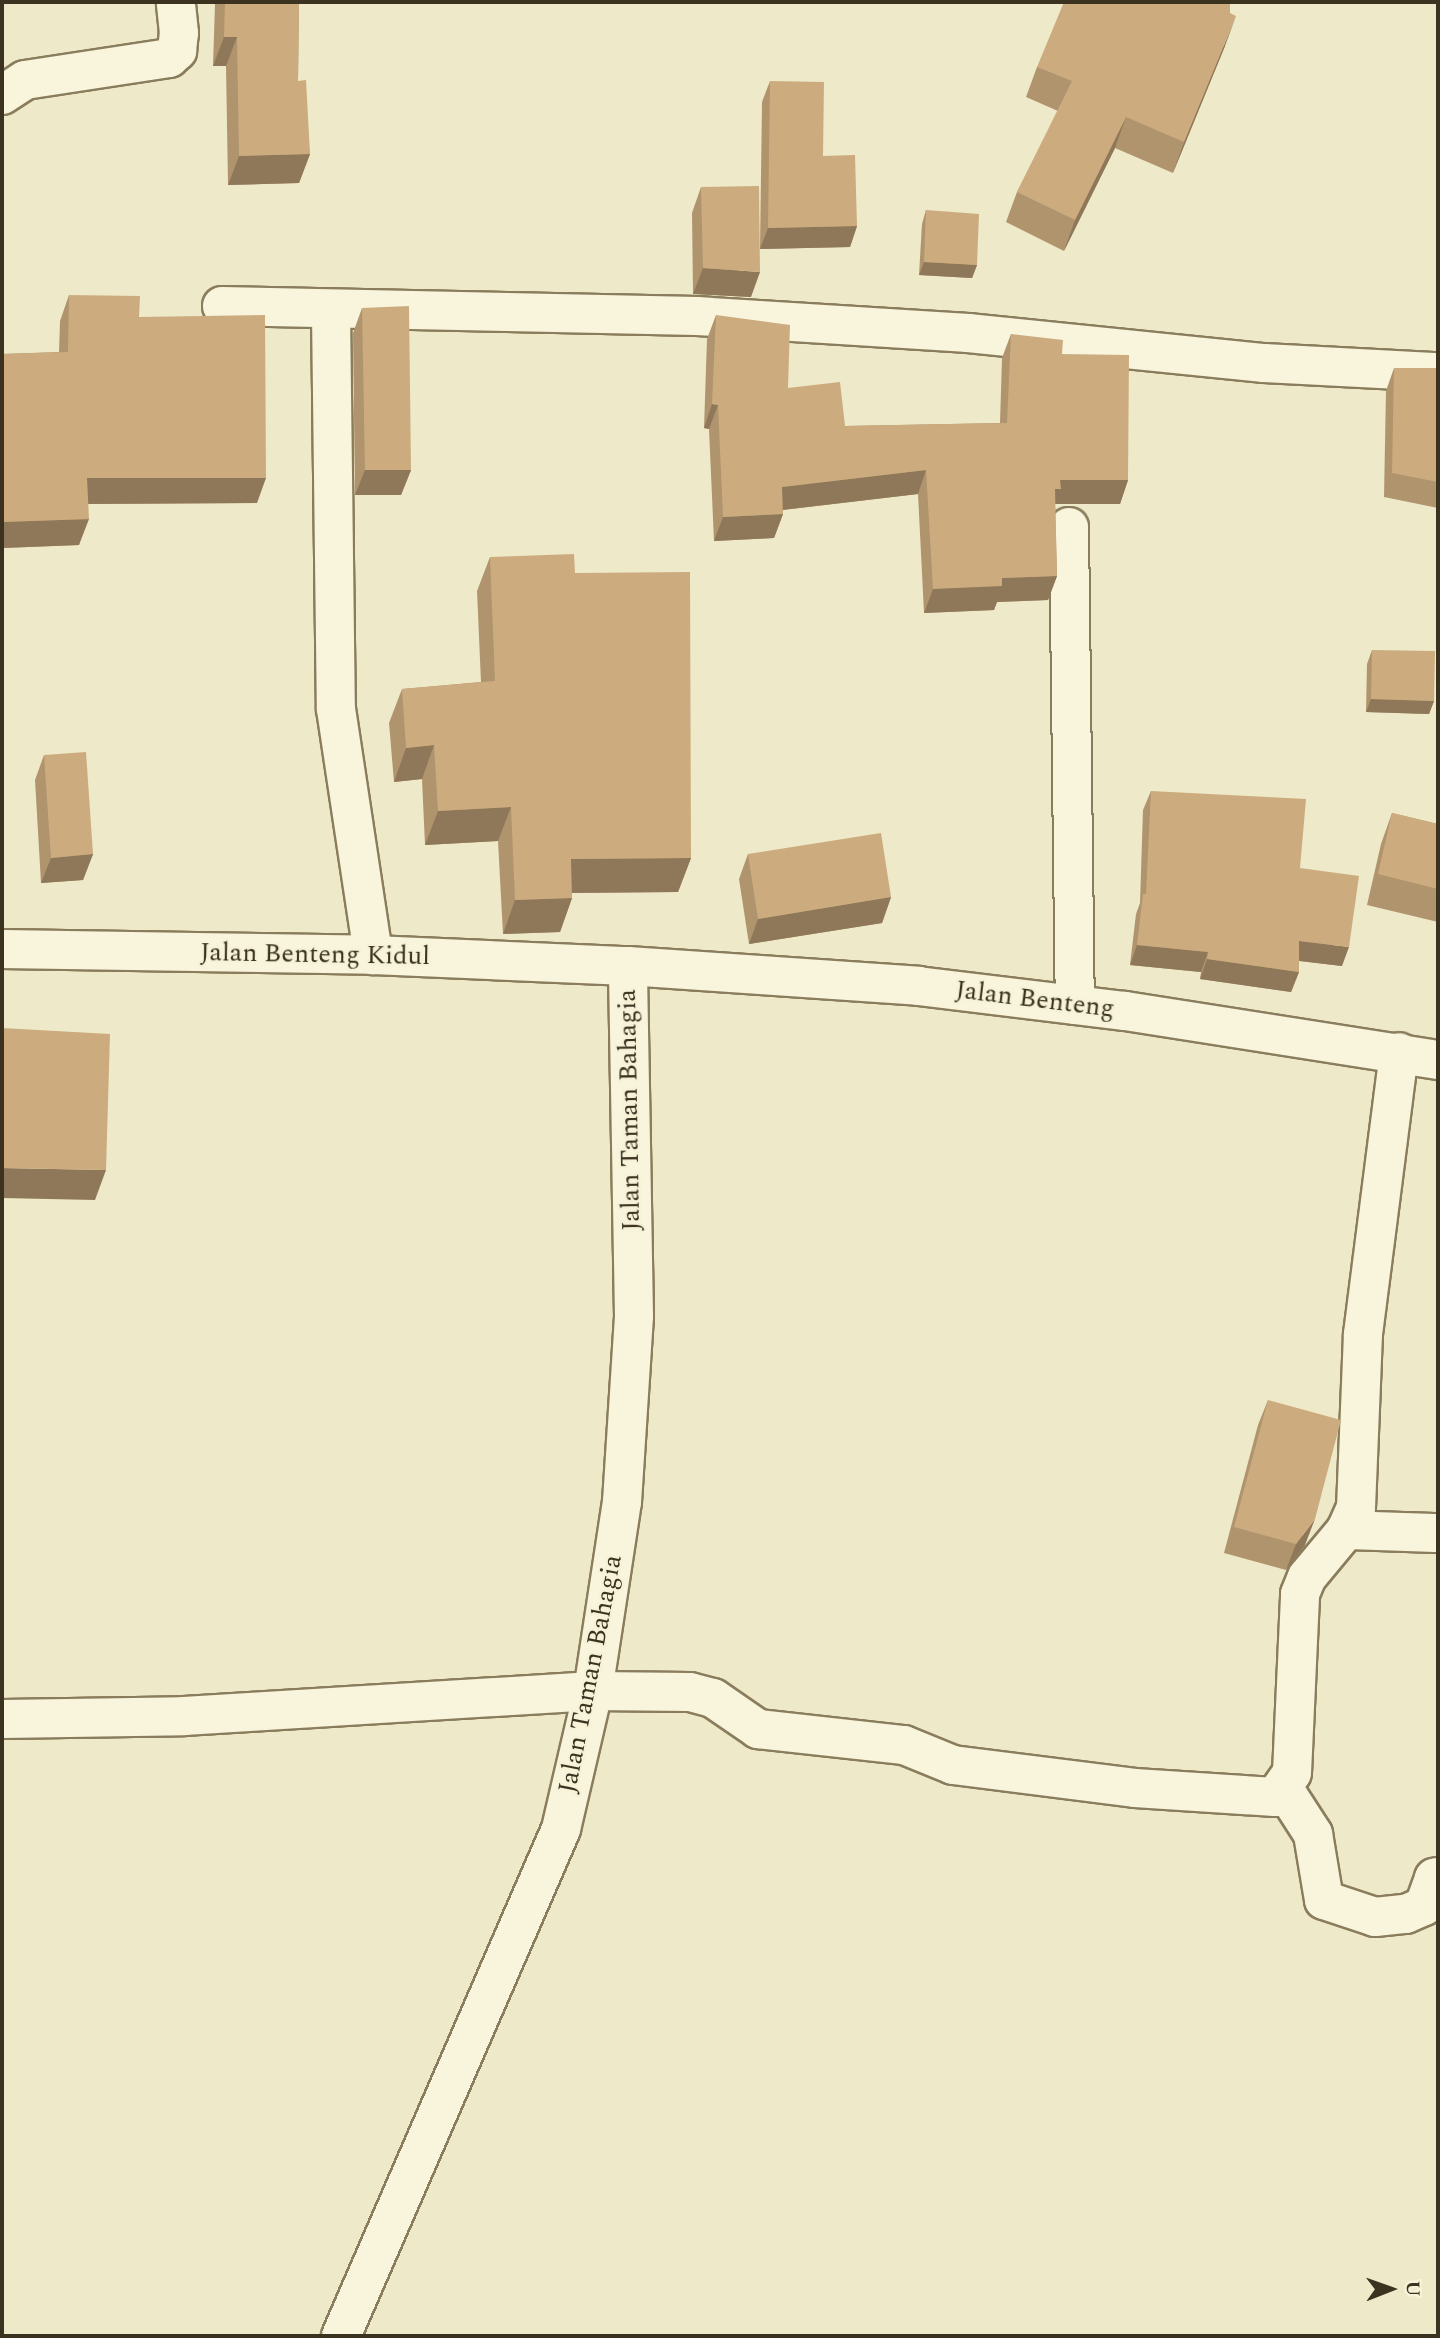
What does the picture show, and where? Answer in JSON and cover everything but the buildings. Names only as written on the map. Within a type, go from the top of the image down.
[{"type":"street","points":[[2,95],[25,80],[169,58],[177,51],[179,33],[176,2]]},
{"type":"street","points":[[222,306],[331,311],[697,316],[968,333],[1264,363],[1438,372]]},
{"type":"street","points":[[331,311],[336,709],[373,955]]},
{"type":"street","points":[[1069,527],[1074,1005]]},
{"type":"street","name":"Jalan Benteng Kidul","points":[[2,949],[373,955],[628,966]]},
{"type":"street","name":"Jalan Benteng","points":[[628,966],[918,986],[1074,1005],[1438,1060]]},
{"type":"street","name":"Jalan Taman Bahagia","points":[[341,2336],[561,1829],[593,1691],[622,1502],[634,1316],[628,966]]},
{"type":"street","points":[[2,1719],[184,1716],[593,1691],[690,1692],[713,1698],[758,1729],[904,1745],[953,1765],[1036,1778],[1265,1799],[1284,1789],[1292,1773],[1300,1594],[1318,1561],[1346,1530],[1356,1508],[1363,1334],[1399,1052]]},
{"type":"street","points":[[1346,1530],[1438,1533]]},
{"type":"street","points":[[1284,1789],[1313,1834],[1324,1900],[1374,1917],[1406,1914],[1424,1906],[1434,1878],[1438,1877]]}]
